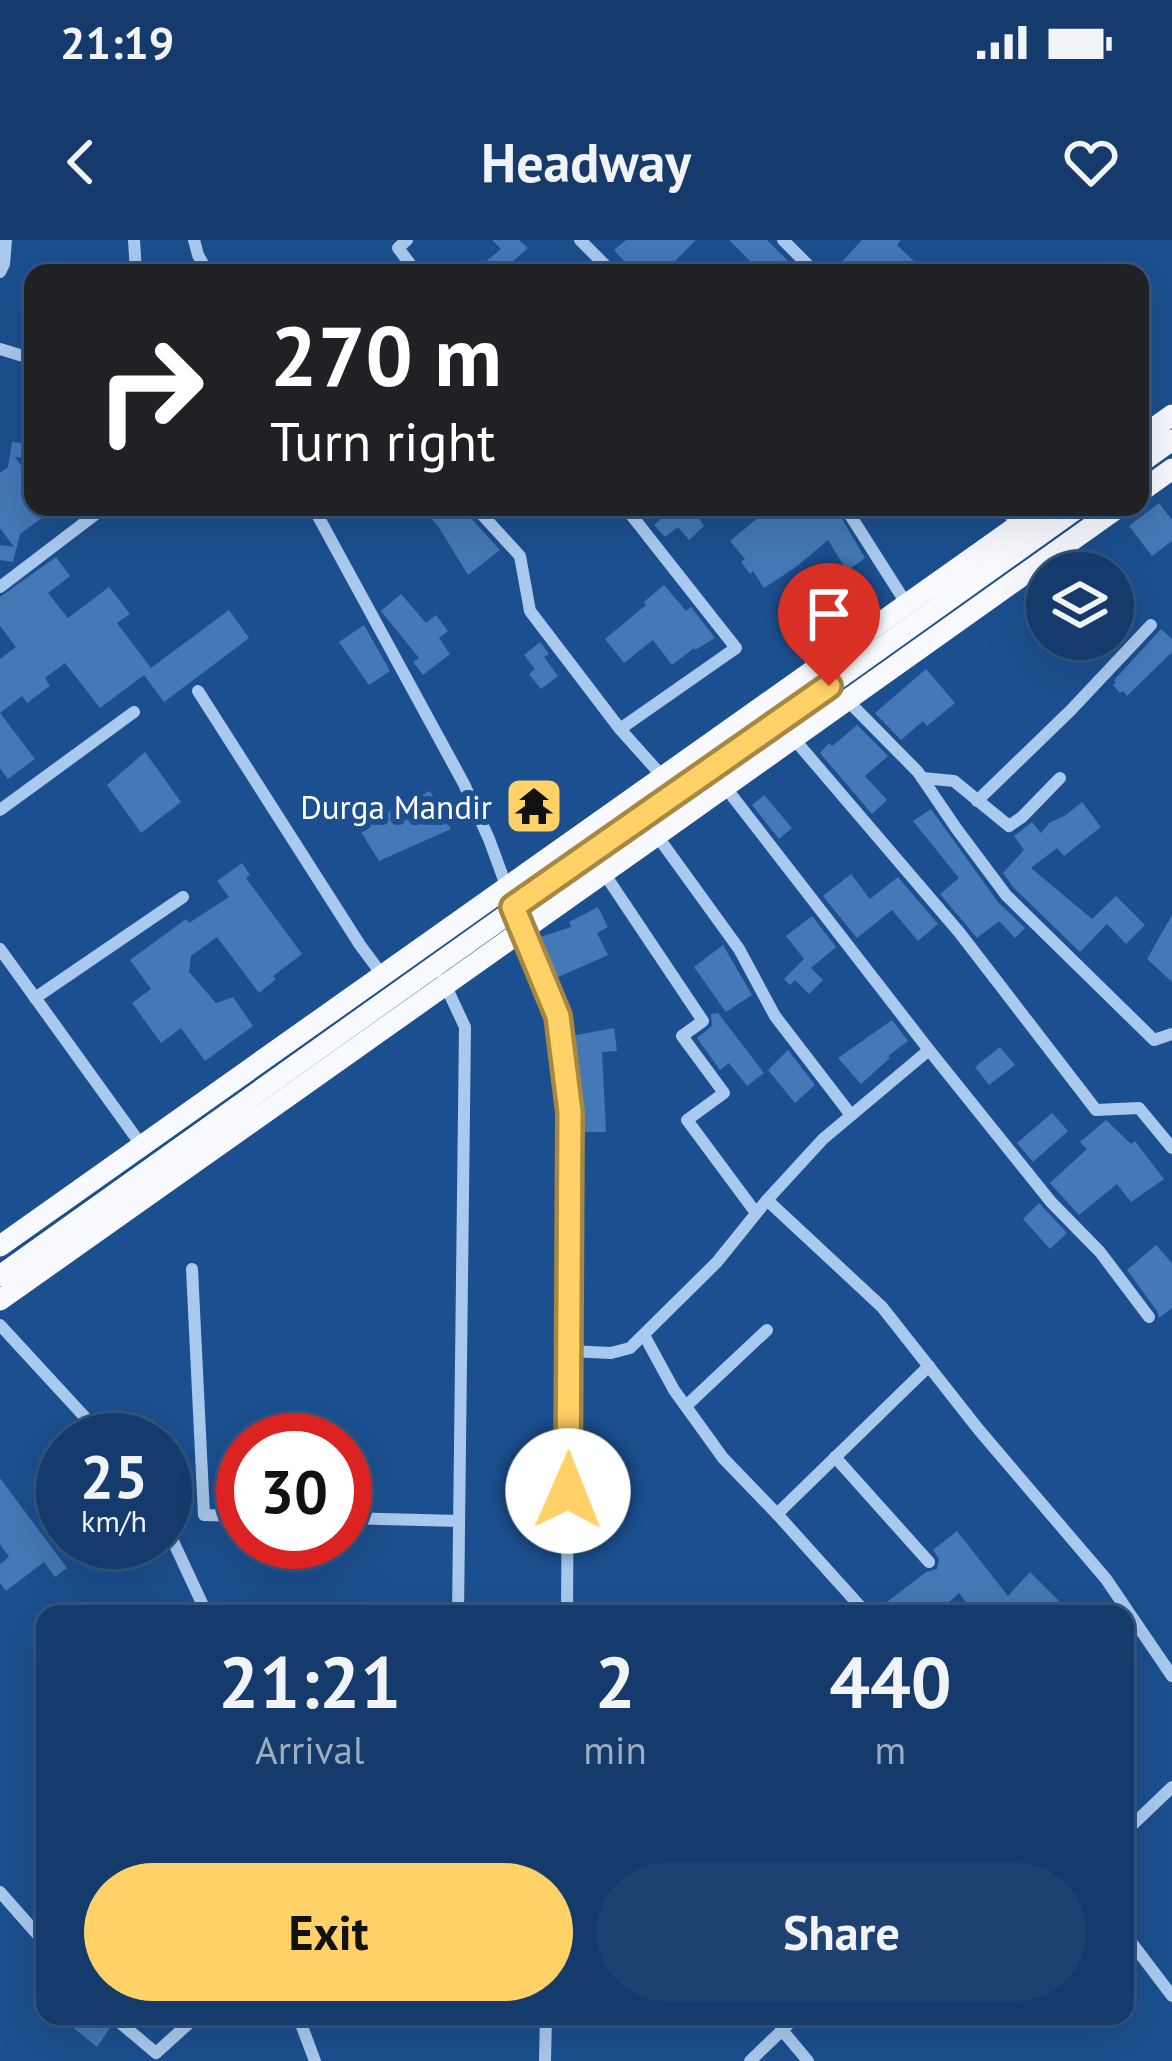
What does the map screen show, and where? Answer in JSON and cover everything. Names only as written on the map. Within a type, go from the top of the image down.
[{"type":"highway","points":[[0,1300],[389,982],[438,974],[510,897],[662,776],[906,603],[1011,516]]},
{"type":"highway","points":[[0,1246],[141,1145],[510,897],[739,750],[1065,516]]},
{"type":"highway","points":[[0,1276],[162,1172],[438,974],[522,929],[658,837],[1106,516]]},
{"type":"street","points":[[0,272],[6,240]]},
{"type":"street","points":[[407,240],[398,248],[410,264]]},
{"type":"street","points":[[580,240],[605,264]]},
{"type":"street","points":[[783,240],[807,264]]},
{"type":"street","points":[[0,587],[93,516]]},
{"type":"street","points":[[319,516],[464,784],[558,1016],[570,1112],[567,1605]]},
{"type":"street","points":[[483,516],[520,556],[530,611],[662,776]]},
{"type":"street","points":[[620,729],[736,648],[632,516]]},
{"type":"street","points":[[851,516],[906,603]]},
{"type":"street","points":[[977,801],[1151,625]]},
{"type":"street","points":[[198,691],[360,945],[389,982]]},
{"type":"street","points":[[848,701],[922,778],[1006,895],[1154,1040],[1172,1034]]},
{"type":"street","points":[[0,810],[134,712]]},
{"type":"street","points":[[794,739],[959,932],[1096,1110],[1139,1108],[1172,1148]]},
{"type":"street","points":[[922,778],[954,782],[1009,826],[1060,778]]},
{"type":"street","points":[[725,788],[928,1050],[1051,1202],[1100,1252],[1149,1317]]},
{"type":"street","points":[[658,837],[739,949],[775,1016],[851,1115]]},
{"type":"street","points":[[604,873],[704,1021],[682,1036],[724,1093],[687,1120],[756,1213]]},
{"type":"street","points":[[35,998],[182,897]]},
{"type":"street","points":[[0,949],[162,1172]]},
{"type":"street","points":[[438,974],[465,1027],[458,1605]]},
{"type":"street","points":[[570,1351],[611,1353],[630,1348],[716,1262],[824,1139],[928,1050]]},
{"type":"street","points":[[766,1200],[882,1307],[1124,1605]]},
{"type":"street","points":[[192,1269],[204,1515],[216,1515]]},
{"type":"street","points":[[0,1325],[81,1413]]},
{"type":"street","points":[[686,1406],[767,1330]]},
{"type":"street","points":[[644,1335],[723,1458],[860,1605]]},
{"type":"street","points":[[777,1514],[928,1366]]},
{"type":"street","points":[[835,1457],[929,1562]]},
{"type":"street","points":[[372,1519],[459,1521]]},
{"type":"street","points":[[186,1569],[203,1605]]},
{"type":"street","points":[[854,1605],[857,1602]]},
{"type":"street","points":[[1134,1620],[1172,1676]]},
{"type":"street","points":[[1134,1823],[1172,1786]]},
{"type":"street","points":[[0,1892],[36,1932]]},
{"type":"street","points":[[1134,1946],[1172,1996]]},
{"type":"street","points":[[121,2025],[153,2057],[187,2025]]},
{"type":"street","points":[[301,2025],[315,2061]]},
{"type":"street","points":[[545,2061],[546,2025]]},
{"type":"street","points":[[750,2061],[786,2025]]},
{"type":"street","points":[[781,2029],[808,2061]]},
{"type":"building","points":[[492,240],[519,240],[528,248],[510,264],[483,264],[501,249]]},
{"type":"building","points":[[626,240],[696,240],[672,264],[627,264],[614,250]]},
{"type":"building","points":[[729,240],[767,240],[791,264],[753,264]]},
{"type":"building","points":[[862,240],[901,240],[897,245],[917,264],[840,264]]},
{"type":"building","points":[[12,442],[24,443],[24,458],[15,457],[24,469],[24,516],[45,516],[20,534],[13,562],[0,560],[0,545],[14,547],[0,528],[0,473],[8,467]]},
{"type":"building","points":[[1159,503],[1172,520],[1172,541],[1152,556],[1129,526],[1149,516]]},
{"type":"building","points":[[429,516],[469,516],[500,550],[468,575]]},
{"type":"building","points":[[657,516],[697,516],[704,526],[689,540],[678,527],[665,537],[654,525],[660,520]]},
{"type":"building","points":[[760,516],[840,516],[865,558],[847,571],[828,540],[764,588],[730,541]]},
{"type":"building","points":[[56,557],[70,576],[48,593],[68,618],[109,587],[130,614],[117,623],[151,668],[229,610],[249,638],[164,702],[144,675],[100,708],[65,663],[45,678],[50,686],[27,703],[22,696],[0,713],[0,659],[16,647],[0,626],[0,597]]},
{"type":"building","points":[[664,585],[686,611],[691,607],[715,638],[672,665],[653,640],[624,663],[605,639]]},
{"type":"building","points":[[401,594],[426,623],[436,615],[448,631],[439,638],[450,654],[423,675],[413,662],[419,658],[381,611]]},
{"type":"building","points":[[364,625],[390,671],[369,685],[339,642]]},
{"type":"building","points":[[1161,629],[1172,639],[1172,652],[1127,696],[1113,685]]},
{"type":"building","points":[[540,642],[558,676],[541,689],[529,674],[535,669],[524,655]]},
{"type":"building","points":[[926,669],[955,703],[901,740],[875,713]]},
{"type":"building","points":[[0,713],[35,759],[8,779],[0,768]]},
{"type":"building","points":[[857,725],[888,756],[865,776],[887,800],[872,814],[820,753]]},
{"type":"building","points":[[145,752],[181,802],[141,833],[107,785]]},
{"type":"building","points":[[430,791],[451,829],[379,861],[358,827]]},
{"type":"building","points":[[764,795],[792,828],[779,839],[752,805]]},
{"type":"building","points":[[1082,802],[1101,827],[1064,856],[1057,848],[1031,868],[1092,919],[1116,896],[1145,925],[1126,944],[1107,924],[1080,952],[1003,873],[1024,850],[1014,836],[1032,822],[1041,833]]},
{"type":"building","points":[[931,809],[998,902],[1025,928],[1015,938],[999,921],[977,938],[940,894],[959,878],[913,821]]},
{"type":"building","points":[[242,863],[250,875],[246,878],[302,954],[259,993],[217,937],[191,956],[189,972],[216,1003],[233,997],[253,1026],[205,1061],[181,1028],[161,1043],[132,1003],[151,989],[130,960],[186,919],[189,923],[229,897],[217,881]]},
{"type":"building","points":[[851,874],[870,899],[898,877],[938,924],[918,941],[892,910],[857,938],[823,896]]},
{"type":"building","points":[[598,907],[608,927],[597,933],[608,955],[554,979],[537,938],[571,927],[569,922]]},
{"type":"building","points":[[1172,915],[1172,982],[1147,959]]},
{"type":"building","points":[[812,916],[836,947],[811,968],[823,980],[809,994],[795,980],[790,985],[784,979],[804,959],[786,936]]},
{"type":"building","points":[[723,945],[752,995],[726,1012],[694,967]]},
{"type":"building","points":[[718,1013],[764,1073],[747,1086],[729,1063],[720,1070],[697,1038],[712,1026],[711,1014]]},
{"type":"building","points":[[892,1020],[908,1041],[861,1084],[838,1058]]},
{"type":"building","points":[[614,1028],[617,1051],[602,1052],[606,1132],[580,1132],[571,1036]]},
{"type":"building","points":[[1000,1047],[1015,1065],[989,1085],[975,1067]]},
{"type":"building","points":[[788,1050],[815,1085],[795,1103],[768,1070]]},
{"type":"building","points":[[1052,1113],[1068,1131],[1033,1162],[1017,1143]]},
{"type":"building","points":[[1106,1120],[1131,1144],[1135,1141],[1164,1179],[1131,1202],[1117,1184],[1079,1215],[1050,1183],[1087,1149],[1080,1142]]},
{"type":"building","points":[[1039,1203],[1067,1233],[1050,1249],[1023,1219]]},
{"type":"building","points":[[1156,1245],[1172,1263],[1172,1308],[1159,1318],[1127,1270]]},
{"type":"building","points":[[0,1478],[36,1526],[36,1568],[6,1591],[0,1583],[0,1564],[9,1557],[0,1544]]},
{"type":"building","points":[[957,1531],[1008,1596],[1030,1572],[1063,1605],[968,1605],[959,1593],[946,1605],[889,1605],[887,1602],[926,1572],[937,1569],[939,1559],[933,1550]]},
{"type":"building","points":[[70,2025],[107,2025],[110,2028],[97,2047]]},
{"type":"place","name":"Durga Mandir","points":[[534,806]]},
{"type":"route","points":[[568,1491],[570,1112],[558,1016],[513,907],[829,686]]}]
